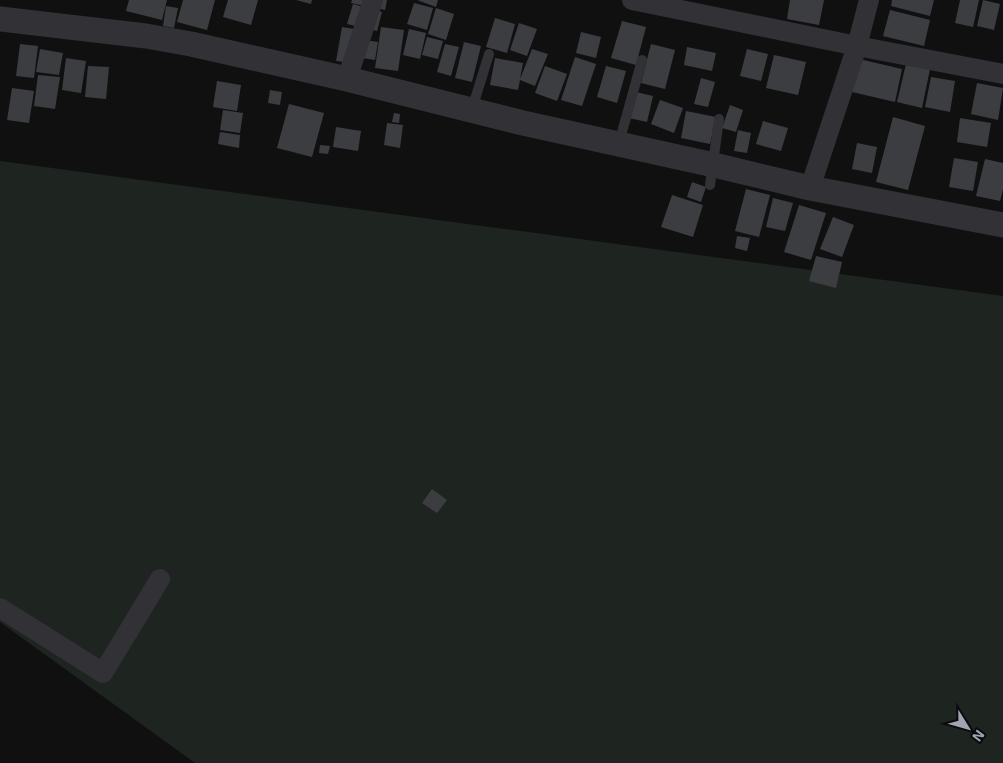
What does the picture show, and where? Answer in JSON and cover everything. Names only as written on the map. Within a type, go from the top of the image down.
[{"type":"street","points":[[348,79],[373,0]]},
{"type":"street","points":[[632,0],[1003,74]]},
{"type":"street","points":[[810,188],[857,46],[870,0]]},
{"type":"street","points":[[0,19],[146,36],[191,44],[348,79],[619,144],[712,175],[810,188],[1003,225]]},
{"type":"street","points":[[0,608],[103,673],[160,579]]},
{"type":"lane","points":[[472,110],[489,54]]},
{"type":"lane","points":[[619,144],[642,60]]},
{"type":"lane","points":[[712,175],[719,119]]},
{"type":"shaded area","points":[[0,161],[1003,296],[1003,763],[195,763],[0,622]]},
{"type":"building","points":[[129,0],[167,0],[162,20],[126,11]]},
{"type":"building","points":[[183,0],[215,0],[207,30],[177,22]]},
{"type":"building","points":[[228,0],[258,0],[251,25],[223,17]]},
{"type":"building","points":[[296,0],[312,0],[311,4]]},
{"type":"building","points":[[352,0],[372,0],[370,7],[351,3]]},
{"type":"building","points":[[373,0],[387,0],[385,10],[372,7]]},
{"type":"building","points":[[417,0],[438,0],[436,7]]},
{"type":"building","points":[[790,0],[824,0],[819,25],[787,19]]},
{"type":"building","points":[[892,0],[934,0],[930,16],[891,6]]},
{"type":"building","points":[[960,0],[979,0],[973,27],[955,23]]},
{"type":"building","points":[[983,0],[1000,4],[994,30],[977,26]]},
{"type":"building","points":[[414,3],[433,8],[427,30],[407,24]]},
{"type":"building","points":[[353,4],[382,12],[377,31],[347,24]]},
{"type":"building","points":[[166,6],[178,8],[174,28],[163,26]]},
{"type":"building","points":[[436,8],[454,14],[446,40],[428,34]]},
{"type":"building","points":[[890,10],[930,20],[924,46],[883,36]]},
{"type":"building","points":[[495,18],[515,24],[507,53],[486,47]]},
{"type":"building","points":[[622,21],[646,27],[636,65],[611,58]]},
{"type":"building","points":[[519,23],[537,29],[527,56],[510,50]]},
{"type":"building","points":[[342,27],[366,31],[365,40],[378,42],[375,60],[362,58],[361,64],[336,61]]},
{"type":"building","points":[[381,27],[404,30],[398,71],[375,68]]},
{"type":"building","points":[[409,29],[426,33],[420,59],[403,55]]},
{"type":"building","points":[[581,32],[601,37],[596,58],[576,53]]},
{"type":"building","points":[[427,37],[443,41],[438,59],[422,55]]},
{"type":"building","points":[[464,42],[481,46],[472,82],[455,78]]},
{"type":"building","points":[[20,44],[38,46],[34,78],[16,76]]},
{"type":"building","points":[[445,44],[459,47],[451,76],[437,72]]},
{"type":"building","points":[[651,44],[675,50],[665,89],[641,83]]},
{"type":"building","points":[[687,47],[716,53],[712,71],[684,65]]},
{"type":"building","points":[[40,49],[63,53],[59,75],[36,72]]},
{"type":"building","points":[[532,49],[548,54],[535,86],[520,80],[518,90],[490,85],[495,58],[523,63],[520,79]]},
{"type":"building","points":[[747,49],[768,54],[761,81],[740,76]]},
{"type":"building","points":[[774,55],[806,62],[798,95],[766,88]]},
{"type":"building","points":[[575,57],[596,64],[582,106],[561,100]]},
{"type":"building","points":[[66,58],[86,61],[81,93],[62,90]]},
{"type":"building","points":[[859,59],[902,69],[895,102],[852,92]]},
{"type":"building","points":[[906,64],[930,69],[922,108],[897,102]]},
{"type":"building","points":[[88,66],[109,67],[106,99],[85,97]]},
{"type":"building","points":[[545,66],[567,74],[557,101],[535,93]]},
{"type":"building","points":[[606,66],[626,71],[617,103],[597,97]]},
{"type":"building","points":[[38,75],[60,77],[55,109],[34,106]]},
{"type":"building","points":[[931,77],[955,81],[950,112],[925,107]]},
{"type":"building","points":[[701,78],[715,82],[708,107],[694,104]]},
{"type":"building","points":[[217,81],[241,85],[237,111],[213,107]]},
{"type":"building","points":[[977,83],[1003,88],[998,120],[971,114]]},
{"type":"building","points":[[12,88],[34,91],[29,123],[7,120]]},
{"type":"building","points":[[270,90],[282,92],[280,105],[268,103]]},
{"type":"building","points":[[636,92],[653,96],[647,122],[629,118]]},
{"type":"building","points":[[660,100],[683,108],[674,133],[651,124]]},
{"type":"building","points":[[289,104],[324,113],[312,157],[277,148]]},
{"type":"building","points":[[730,105],[743,110],[736,132],[722,128]]},
{"type":"building","points":[[223,110],[243,113],[240,133],[220,130]]},
{"type":"building","points":[[686,111],[716,117],[710,144],[681,138]]},
{"type":"building","points":[[394,113],[400,114],[399,123],[392,122]]},
{"type":"building","points":[[893,117],[925,126],[908,190],[876,182]]},
{"type":"building","points":[[960,118],[991,123],[987,147],[957,142]]},
{"type":"building","points":[[763,121],[788,128],[781,151],[756,144]]},
{"type":"building","points":[[387,123],[403,125],[400,148],[384,145]]},
{"type":"building","points":[[336,127],[361,131],[358,151],[333,147]]},
{"type":"building","points":[[738,130],[751,133],[747,153],[734,151]]},
{"type":"building","points":[[220,132],[240,135],[239,148],[218,144]]},
{"type":"building","points":[[857,143],[877,147],[872,173],[852,169]]},
{"type":"building","points":[[320,145],[330,146],[328,154],[319,153]]},
{"type":"building","points":[[954,158],[978,162],[973,191],[949,187]]},
{"type":"building","points":[[985,159],[1003,163],[1003,189],[1000,201],[976,196]]},
{"type":"building","points":[[692,182],[706,187],[701,202],[687,197]]},
{"type":"building","points":[[746,189],[770,195],[759,237],[735,231]]},
{"type":"building","points":[[672,195],[703,205],[693,237],[661,227]]},
{"type":"building","points":[[773,198],[793,203],[785,231],[766,227]]},
{"type":"building","points":[[799,205],[826,213],[811,260],[784,252]]},
{"type":"building","points":[[833,217],[854,225],[842,257],[820,249]]},
{"type":"building","points":[[737,236],[750,238],[747,251],[735,248]]},
{"type":"building","points":[[816,256],[842,262],[836,288],[809,281]]},
{"type":"building","points":[[432,489],[447,500],[437,513],[422,503]]}]
